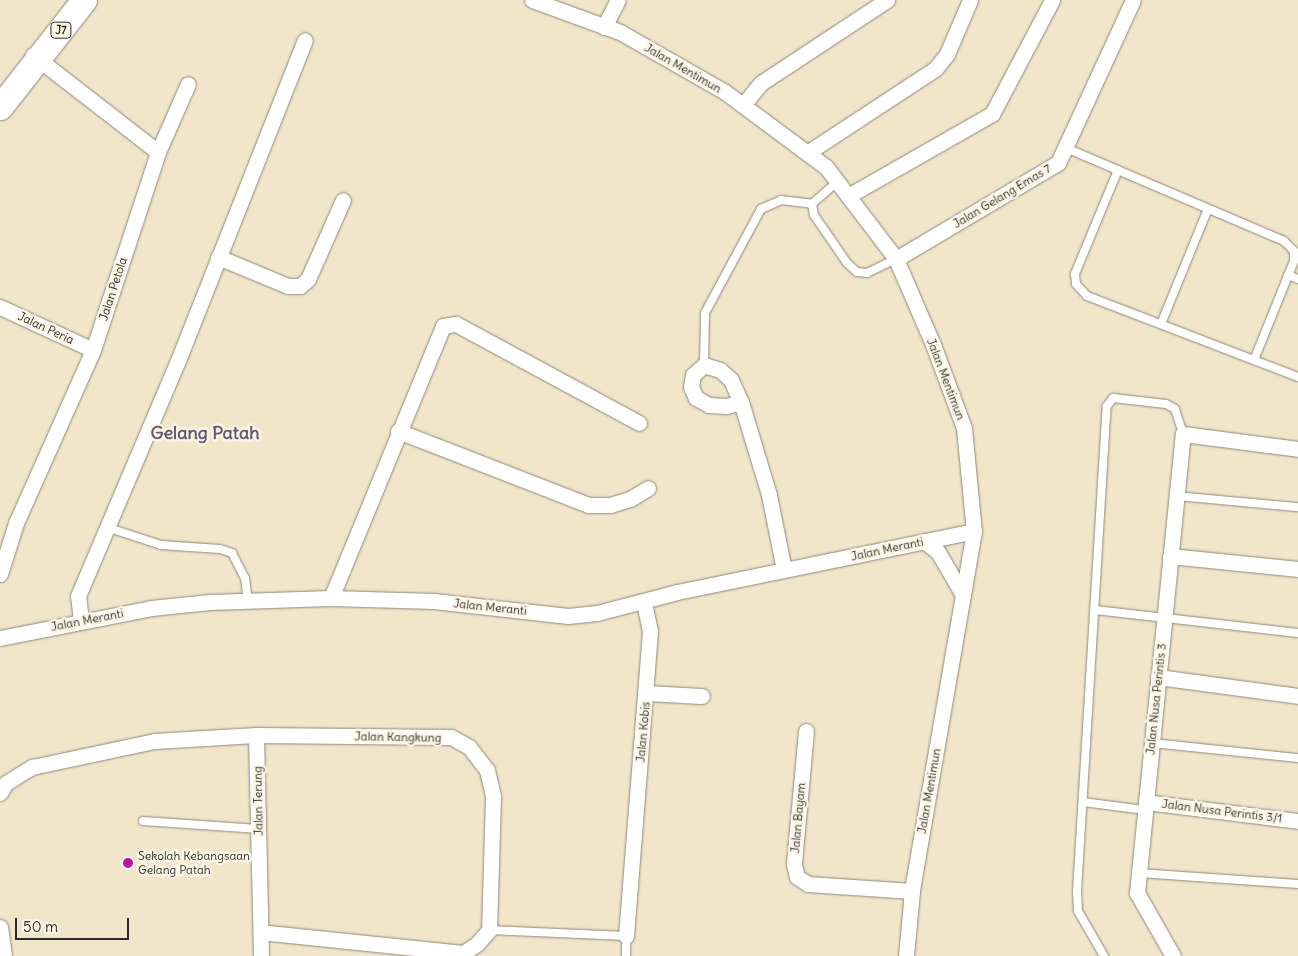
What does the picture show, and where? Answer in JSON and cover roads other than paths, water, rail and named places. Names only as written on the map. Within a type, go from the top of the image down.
[{"type":"main road","name":"J7","points":[[0,107],[69,0]]},
{"type":"main road","name":"J7","points":[[0,87],[34,56],[84,0]]},
{"type":"street","name":"Jalan Mentimun","points":[[532,0],[620,32],[743,105],[826,167],[896,259],[934,347],[964,428],[974,531],[912,892],[906,956]]},
{"type":"street","points":[[604,27],[618,0]]},
{"type":"street","points":[[743,105],[761,83],[887,0]]},
{"type":"street","points":[[807,153],[935,69],[947,54],[970,0]]},
{"type":"street","points":[[848,196],[992,114],[1052,0]]},
{"type":"street","name":"Jalan Gelang Emas 7","points":[[896,259],[1058,163],[1133,0]]},
{"type":"street","points":[[81,620],[78,596],[177,363],[305,40]]},
{"type":"street","points":[[34,56],[158,152]]},
{"type":"street","name":"Jalan Petola","points":[[0,574],[0,568],[93,350],[158,152],[188,84]]},
{"type":"street","points":[[218,257],[288,286],[300,286],[308,279],[343,200]]},
{"type":"street","name":"Jalan Peria","points":[[0,307],[93,350]]},
{"type":"street","points":[[331,598],[439,330],[451,323],[639,424]]},
{"type":"street","points":[[742,402],[726,406],[709,405],[696,398],[691,387],[693,375],[704,365],[720,370],[731,380],[742,402],[769,495],[784,570]]},
{"type":"street","points":[[398,430],[589,505],[610,505],[630,499],[648,488]]},
{"type":"street","points":[[1182,434],[1298,449]]},
{"type":"street","name":"Jalan Nusa Perintis 3","points":[[1173,956],[1137,893],[1182,434]]},
{"type":"street","name":"Jalan Meranti","points":[[1,632],[150,608],[248,601],[331,598],[434,601],[568,616],[644,603],[677,592],[974,531]]},
{"type":"street","points":[[924,541],[938,552],[963,595]]},
{"type":"street","points":[[1170,556],[1298,569]]},
{"type":"street","name":"Jalan Kobis","points":[[626,936],[650,631],[644,603]]},
{"type":"street","points":[[1158,677],[1298,696]]},
{"type":"street","points":[[646,693],[702,696]]},
{"type":"street","name":"Jalan Bayam","points":[[806,731],[794,864],[796,876],[808,884],[912,892]]},
{"type":"street","name":"Jalan Kangkung","points":[[0,793],[6,783],[32,767],[154,741],[256,735],[451,737],[468,747],[487,770],[493,797],[489,930]]},
{"type":"street","name":"Jalan Terung","points":[[256,735],[261,956]]},
{"type":"street","name":"Jalan Nusa Perintis 3/1","points":[[1146,806],[1298,821]]},
{"type":"street","points":[[0,927],[4,956]]},
{"type":"street","points":[[261,932],[463,953],[489,930]]},
{"type":"lane","points":[[1066,148],[1284,241],[1294,250],[1294,261],[1254,360]]},
{"type":"lane","points":[[1118,170],[1075,274],[1076,284],[1087,296],[1298,377]]},
{"type":"lane","points":[[704,365],[705,313],[761,208],[781,200],[812,204],[837,182]]},
{"type":"lane","points":[[812,204],[814,215],[857,272],[867,273],[896,259]]},
{"type":"lane","points":[[1161,324],[1208,209]]},
{"type":"lane","points":[[1288,275],[1298,279]]},
{"type":"lane","points":[[1104,956],[1078,911],[1108,406],[1113,398],[1166,404],[1175,409],[1182,434]]},
{"type":"lane","points":[[1176,496],[1298,508]]},
{"type":"lane","points":[[106,527],[161,545],[220,549],[232,553],[245,578],[248,601]]},
{"type":"lane","points":[[1095,610],[1298,633]]},
{"type":"lane","points":[[1152,743],[1298,758]]},
{"type":"lane","points":[[1083,802],[1146,806]]},
{"type":"lane","points":[[143,821],[259,829]]},
{"type":"lane","points":[[1139,874],[1298,884]]},
{"type":"lane","points":[[489,930],[626,936],[626,956]]},
{"type":"place","name":"Sekolah Kebangsaan Gelang Patah","points":[[128,863]]},
{"type":"district","name":"Gelang Patah","points":[[205,433]]}]
